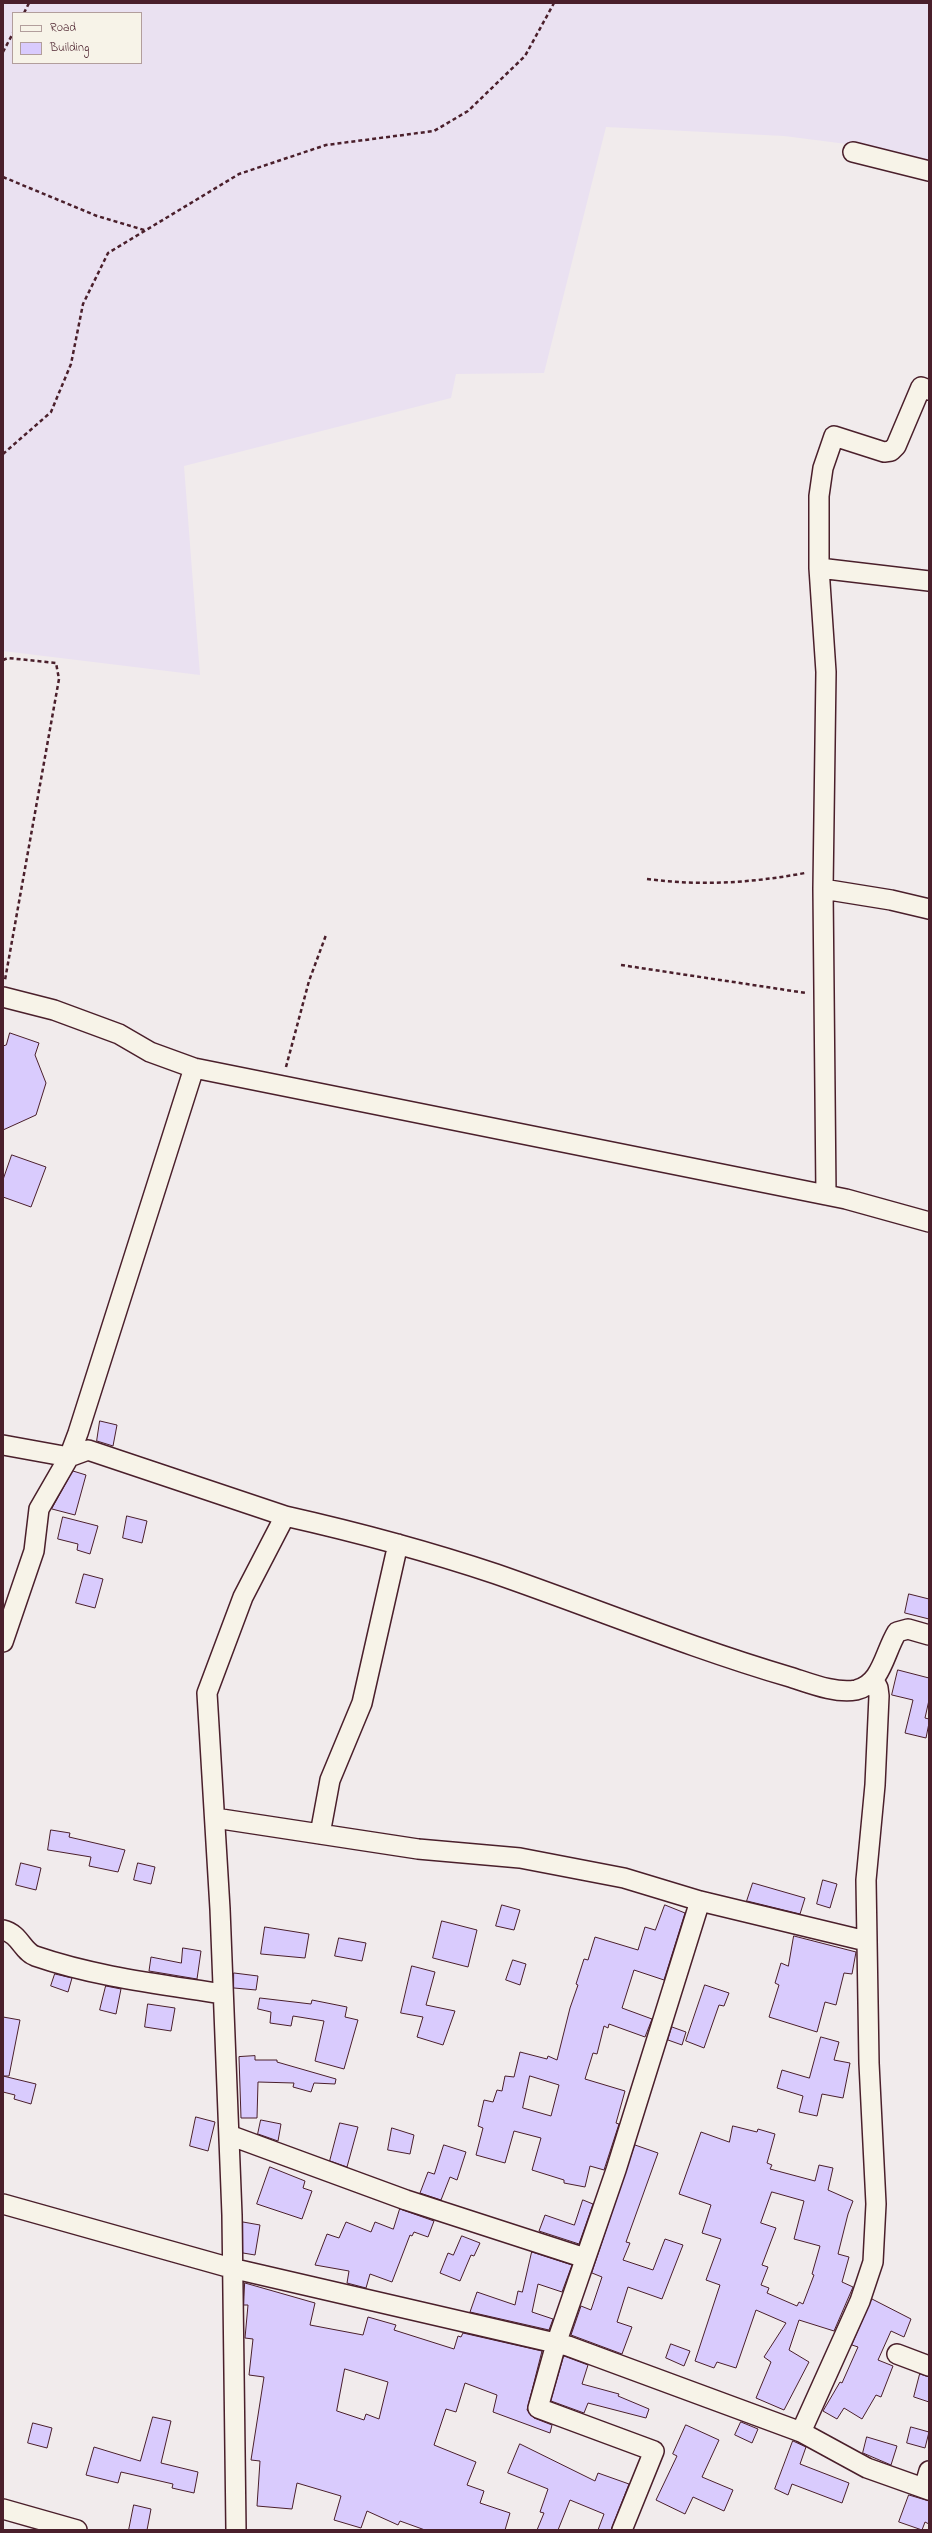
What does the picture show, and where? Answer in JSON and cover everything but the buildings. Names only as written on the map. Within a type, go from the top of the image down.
[{"type":"street","points":[[853,152],[929,171]]},
{"type":"street","points":[[826,1195],[823,889],[826,672],[819,568],[818,496],[823,468],[834,436],[884,452],[891,451],[896,446],[921,387],[929,390]]},
{"type":"street","points":[[819,568],[929,581]]},
{"type":"street","points":[[823,889],[891,900],[929,909]]},
{"type":"street","points":[[4,990],[119,1034],[150,1052],[194,1068],[826,1195],[929,1222]]},
{"type":"street","points":[[3,1642],[34,1551],[39,1509],[69,1457],[194,1068]]},
{"type":"street","points":[[3,1445],[69,1457],[88,1450],[284,1516],[370,1535],[496,1574],[762,1669],[839,1690],[854,1690],[868,1686],[878,1675],[888,1646],[897,1632],[908,1629],[929,1635]]},
{"type":"street","points":[[236,2530],[235,2349],[231,2268],[229,2135],[215,1818],[207,1693],[242,1597],[284,1516]]},
{"type":"street","points":[[320,1834],[330,1780],[362,1704],[398,1544]]},
{"type":"street","points":[[801,2432],[860,2301],[873,2262],[876,2204],[866,1940],[866,1880],[875,1785],[879,1696],[878,1688],[874,1680]]},
{"type":"street","points":[[215,1818],[418,1849],[520,1858],[624,1878],[700,1901],[866,1940]]},
{"type":"street","points":[[622,2530],[654,2451],[538,2408],[556,2344],[616,2170],[700,1901]]},
{"type":"street","points":[[3,1930],[12,1932],[33,1955],[104,1975],[223,1994]]},
{"type":"street","points":[[229,2135],[406,2200],[586,2258]]},
{"type":"street","points":[[3,2204],[231,2268],[556,2344],[801,2432],[867,2468],[927,2483]]},
{"type":"street","points":[[896,2354],[929,2366]]},
{"type":"street","points":[[3,2509],[77,2530]]},
{"type":"path","points":[[24,12],[29,3]]},
{"type":"path","points":[[3,454],[52,412],[71,364],[83,304],[108,253],[239,174],[326,145],[434,131],[468,111],[525,56],[554,3]]},
{"type":"path","points":[[3,52],[12,35]]},
{"type":"path","points":[[3,177],[97,216],[144,230]]},
{"type":"path","points":[[3,660],[8,658],[56,663],[59,679],[4,990]]},
{"type":"path","points":[[647,879],[689,884],[769,879],[824,870]]},
{"type":"path","points":[[282,1085],[309,981],[326,935]]},
{"type":"path","points":[[621,965],[790,992],[824,994]]},
{"type":"shaded area","points":[[3,3],[929,3],[929,164],[870,147],[784,136],[606,127],[544,373],[456,374],[451,398],[184,466],[200,675],[3,651]]}]
